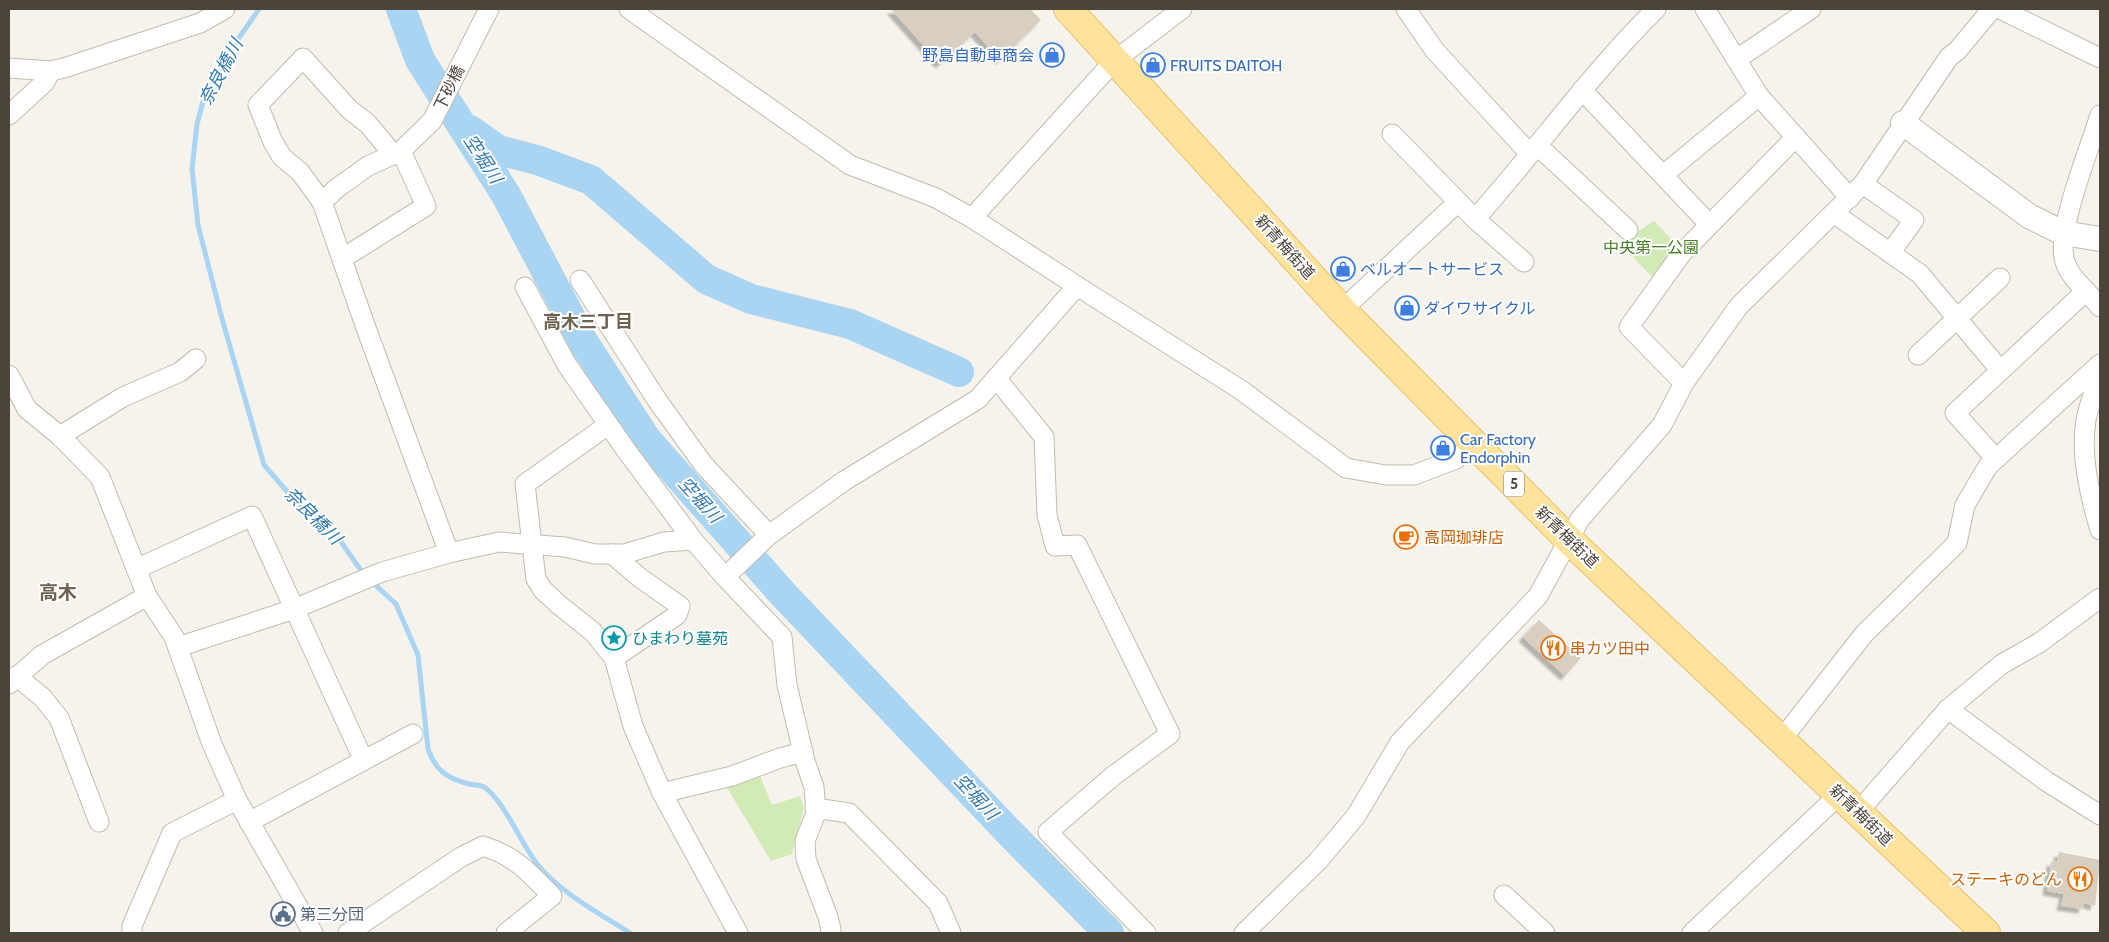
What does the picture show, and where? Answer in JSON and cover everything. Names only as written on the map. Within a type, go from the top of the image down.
[{"type":"main road","name":"新青梅街道","points":[[1068,9],[1342,310],[1568,539],[1986,933]]},
{"type":"street","points":[[9,68],[51,71],[109,54],[200,23],[225,9]]},
{"type":"street","name":"下砂橋","points":[[322,202],[353,177],[397,152],[432,121],[489,9]]},
{"type":"street","points":[[972,218],[1114,61],[1182,9]]},
{"type":"street","points":[[1406,9],[1435,51],[1534,150],[1628,230]]},
{"type":"street","points":[[1475,219],[1631,33],[1656,9]]},
{"type":"street","points":[[1705,9],[1759,96],[1850,198]]},
{"type":"street","points":[[1737,58],[1811,9]]},
{"type":"street","points":[[1244,933],[1318,861],[1356,816],[1400,742],[1538,596],[1568,539],[1604,490],[1662,425],[1684,383],[1740,306],[1863,184],[1948,57],[1957,51],[1992,9]]},
{"type":"street","points":[[2000,9],[2100,58]]},
{"type":"street","points":[[641,12],[850,165],[936,198],[972,218],[1241,390],[1346,468],[1386,475],[1414,475],[1456,458],[1474,444]]},
{"type":"street","points":[[343,258],[426,206],[397,152],[368,124],[349,110],[303,58],[258,105],[273,142],[282,157],[300,172],[322,202],[449,553]]},
{"type":"street","points":[[9,114],[44,83],[51,71]]},
{"type":"street","points":[[1582,90],[1709,224]]},
{"type":"street","points":[[1663,175],[1759,96]]},
{"type":"street","points":[[2100,115],[2063,233],[2065,262],[2100,307]]},
{"type":"street","points":[[1903,123],[2029,216],[2063,233],[2100,239]]},
{"type":"street","points":[[1392,134],[1457,203],[1524,262]]},
{"type":"street","points":[[1684,383],[1629,327],[1682,253],[1796,137]]},
{"type":"street","points":[[1863,184],[1914,220],[1890,253]]},
{"type":"street","points":[[1342,310],[1457,203]]},
{"type":"street","points":[[1834,214],[1920,274],[2000,370]]},
{"type":"street","points":[[1918,355],[2000,278]]},
{"type":"street","points":[[580,280],[658,400],[703,464],[767,538]]},
{"type":"street","points":[[729,574],[767,538],[844,481],[978,399],[1077,286]]},
{"type":"street","points":[[525,287],[567,365],[608,425],[693,540],[729,574],[782,637],[787,685],[803,752],[814,787],[816,813],[805,841],[806,859],[828,916],[830,933]]},
{"type":"street","points":[[1996,459],[1955,413],[2086,291]]},
{"type":"street","points":[[60,436],[123,397],[180,372],[196,359]]},
{"type":"street","points":[[1782,740],[1864,634],[1957,543],[1965,505],[1988,466],[2100,364]]},
{"type":"street","points":[[2100,372],[2086,420],[2085,450],[2093,506],[2100,530]]},
{"type":"street","points":[[9,375],[27,409],[60,436],[100,477],[147,596],[178,647],[212,744],[237,800],[313,933]]},
{"type":"street","points":[[996,378],[1044,437],[1047,515],[1055,546],[1077,545],[1170,734],[1113,776],[1048,832],[1146,933]]},
{"type":"street","points":[[608,425],[525,484],[536,579],[543,590],[593,632],[614,658],[633,726],[662,793],[738,933]]},
{"type":"street","points":[[136,570],[252,516],[363,759]]},
{"type":"street","points":[[178,647],[294,609],[379,573],[449,553],[499,542],[565,547],[595,554],[624,554],[664,542],[693,540]]},
{"type":"street","points":[[612,554],[639,577],[680,606],[677,615],[614,658]]},
{"type":"street","points":[[99,822],[59,718],[42,698],[12,680],[42,655],[66,640],[147,596]]},
{"type":"street","points":[[1692,933],[1849,803],[1948,709],[2002,664],[2040,643],[2100,598]]},
{"type":"street","points":[[1948,709],[2046,781],[2100,815]]},
{"type":"street","points":[[249,822],[412,734]]},
{"type":"street","points":[[662,793],[732,776],[780,758],[803,752]]},
{"type":"street","points":[[132,933],[132,926],[172,833],[237,800]]},
{"type":"street","points":[[816,808],[849,813],[938,903],[951,933]]},
{"type":"street","points":[[348,933],[462,857],[483,846],[502,852],[517,861],[552,896],[506,933]]},
{"type":"street","points":[[1504,895],[1545,933]]},
{"type":"green space","name":"中央第一公園","points":[[1654,221],[1678,246],[1654,279],[1620,243]]},
{"type":"green space","points":[[760,776],[772,805],[800,796],[804,808],[792,854],[771,861],[726,786]]},
{"type":"building","points":[[891,9],[1030,9],[1041,20],[1000,60],[975,32],[940,64]]},
{"type":"building","points":[[1539,620],[1581,658],[1565,676],[1523,637]]},
{"type":"building","points":[[2059,852],[2100,860],[2095,906],[2084,903],[2083,909],[2061,906],[2064,894],[2047,891],[2051,862],[2057,861]]},
{"type":"waterway","name":"奈良橋川","points":[[259,9],[229,52],[204,98],[197,124],[192,169],[198,225],[221,315],[264,465],[319,528],[335,533],[364,575]]},
{"type":"waterway","name":"空堀川","points":[[401,9],[420,60],[506,195],[584,343],[646,439],[782,593],[1007,830],[1109,933]]},
{"type":"waterway","name":"空堀川","points":[[470,130],[498,150],[537,160],[591,180],[706,279],[751,299],[850,324],[959,372]]},
{"type":"waterway","name":"奈良橋川","points":[[371,581],[396,604],[418,655],[428,749],[434,763],[449,776],[461,782],[482,786],[491,793],[506,812],[538,865],[569,894],[630,933]]},
{"type":"place","name":"野島自動車商会","points":[[1052,55]]},
{"type":"place","name":"FRUITS DAITOH","points":[[1153,65]]},
{"type":"place","name":"ベルオートサービス","points":[[1343,269]]},
{"type":"place","name":"ダイワサイクル","points":[[1407,308]]},
{"type":"place","name":"Car Factory Endorphin","points":[[1443,448]]},
{"type":"place","name":"高岡珈琲店","points":[[1406,537]]},
{"type":"place","name":"ひまわり墓苑","points":[[614,638]]},
{"type":"place","name":"串カツ田中","points":[[1553,648]]},
{"type":"place","name":"ステーキのどん","points":[[2080,879]]},
{"type":"place","name":"第三分団","points":[[283,914]]},
{"type":"district","name":"高木三丁目","points":[[588,322]]},
{"type":"district","name":"高木","points":[[58,592]]}]
